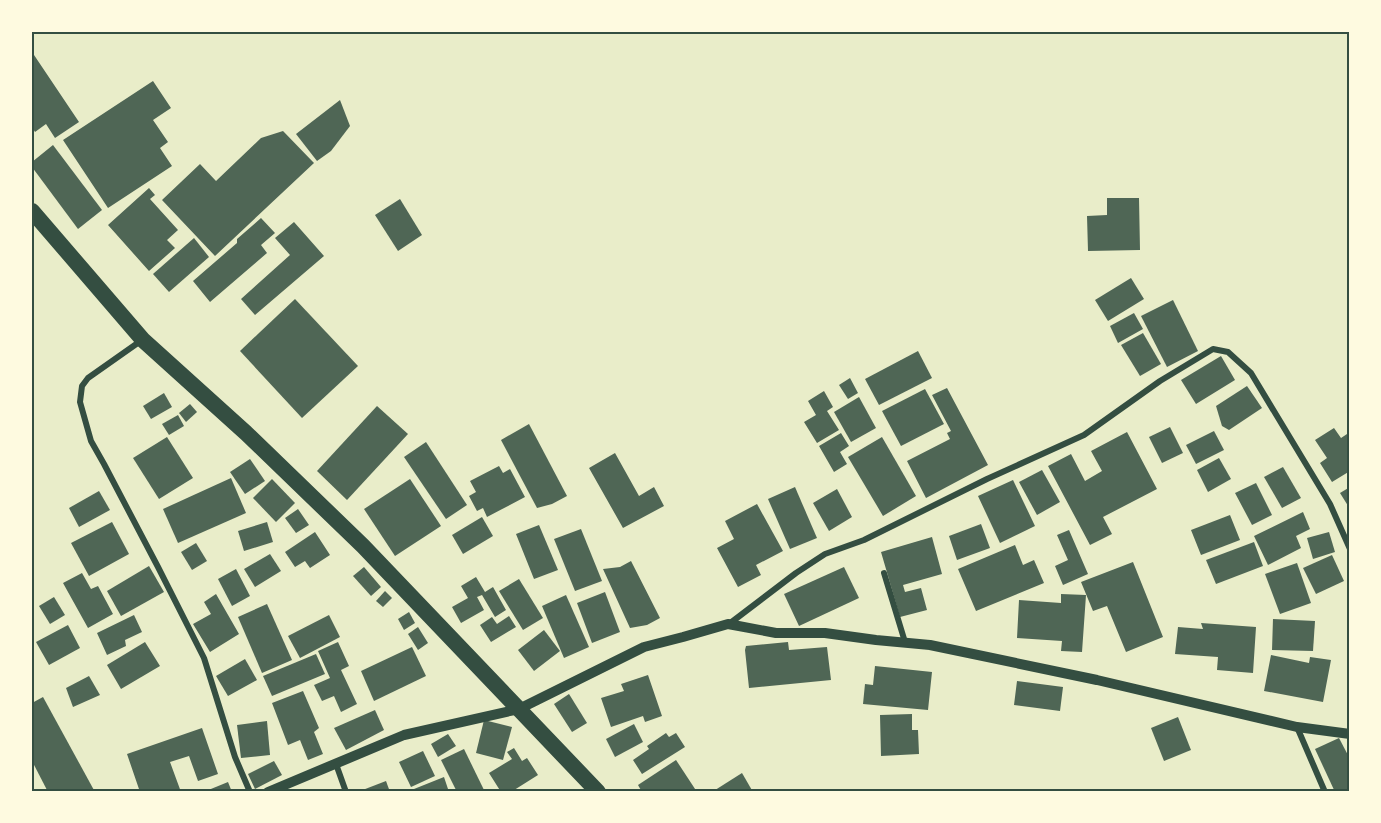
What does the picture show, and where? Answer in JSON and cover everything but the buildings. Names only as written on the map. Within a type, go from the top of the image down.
[{"type":"highway","points":[[32,211],[143,340],[246,433],[363,546],[598,792]]},
{"type":"street","points":[[143,340],[88,378],[82,387],[80,402],[91,441],[204,658],[235,757],[250,792]]},
{"type":"street","points":[[268,792],[404,735],[519,709],[644,647],[728,624],[825,554],[864,540],[987,479],[1084,435],[1160,381],[1213,349],[1228,352],[1251,374],[1330,504],[1350,549]]},
{"type":"street","points":[[884,573],[905,642]]},
{"type":"street","points":[[728,624],[776,633],[825,633],[930,645],[1097,680],[1297,727],[1350,734]]},
{"type":"street","points":[[1297,727],[1325,792]]},
{"type":"street","points":[[336,764],[346,792]]}]
